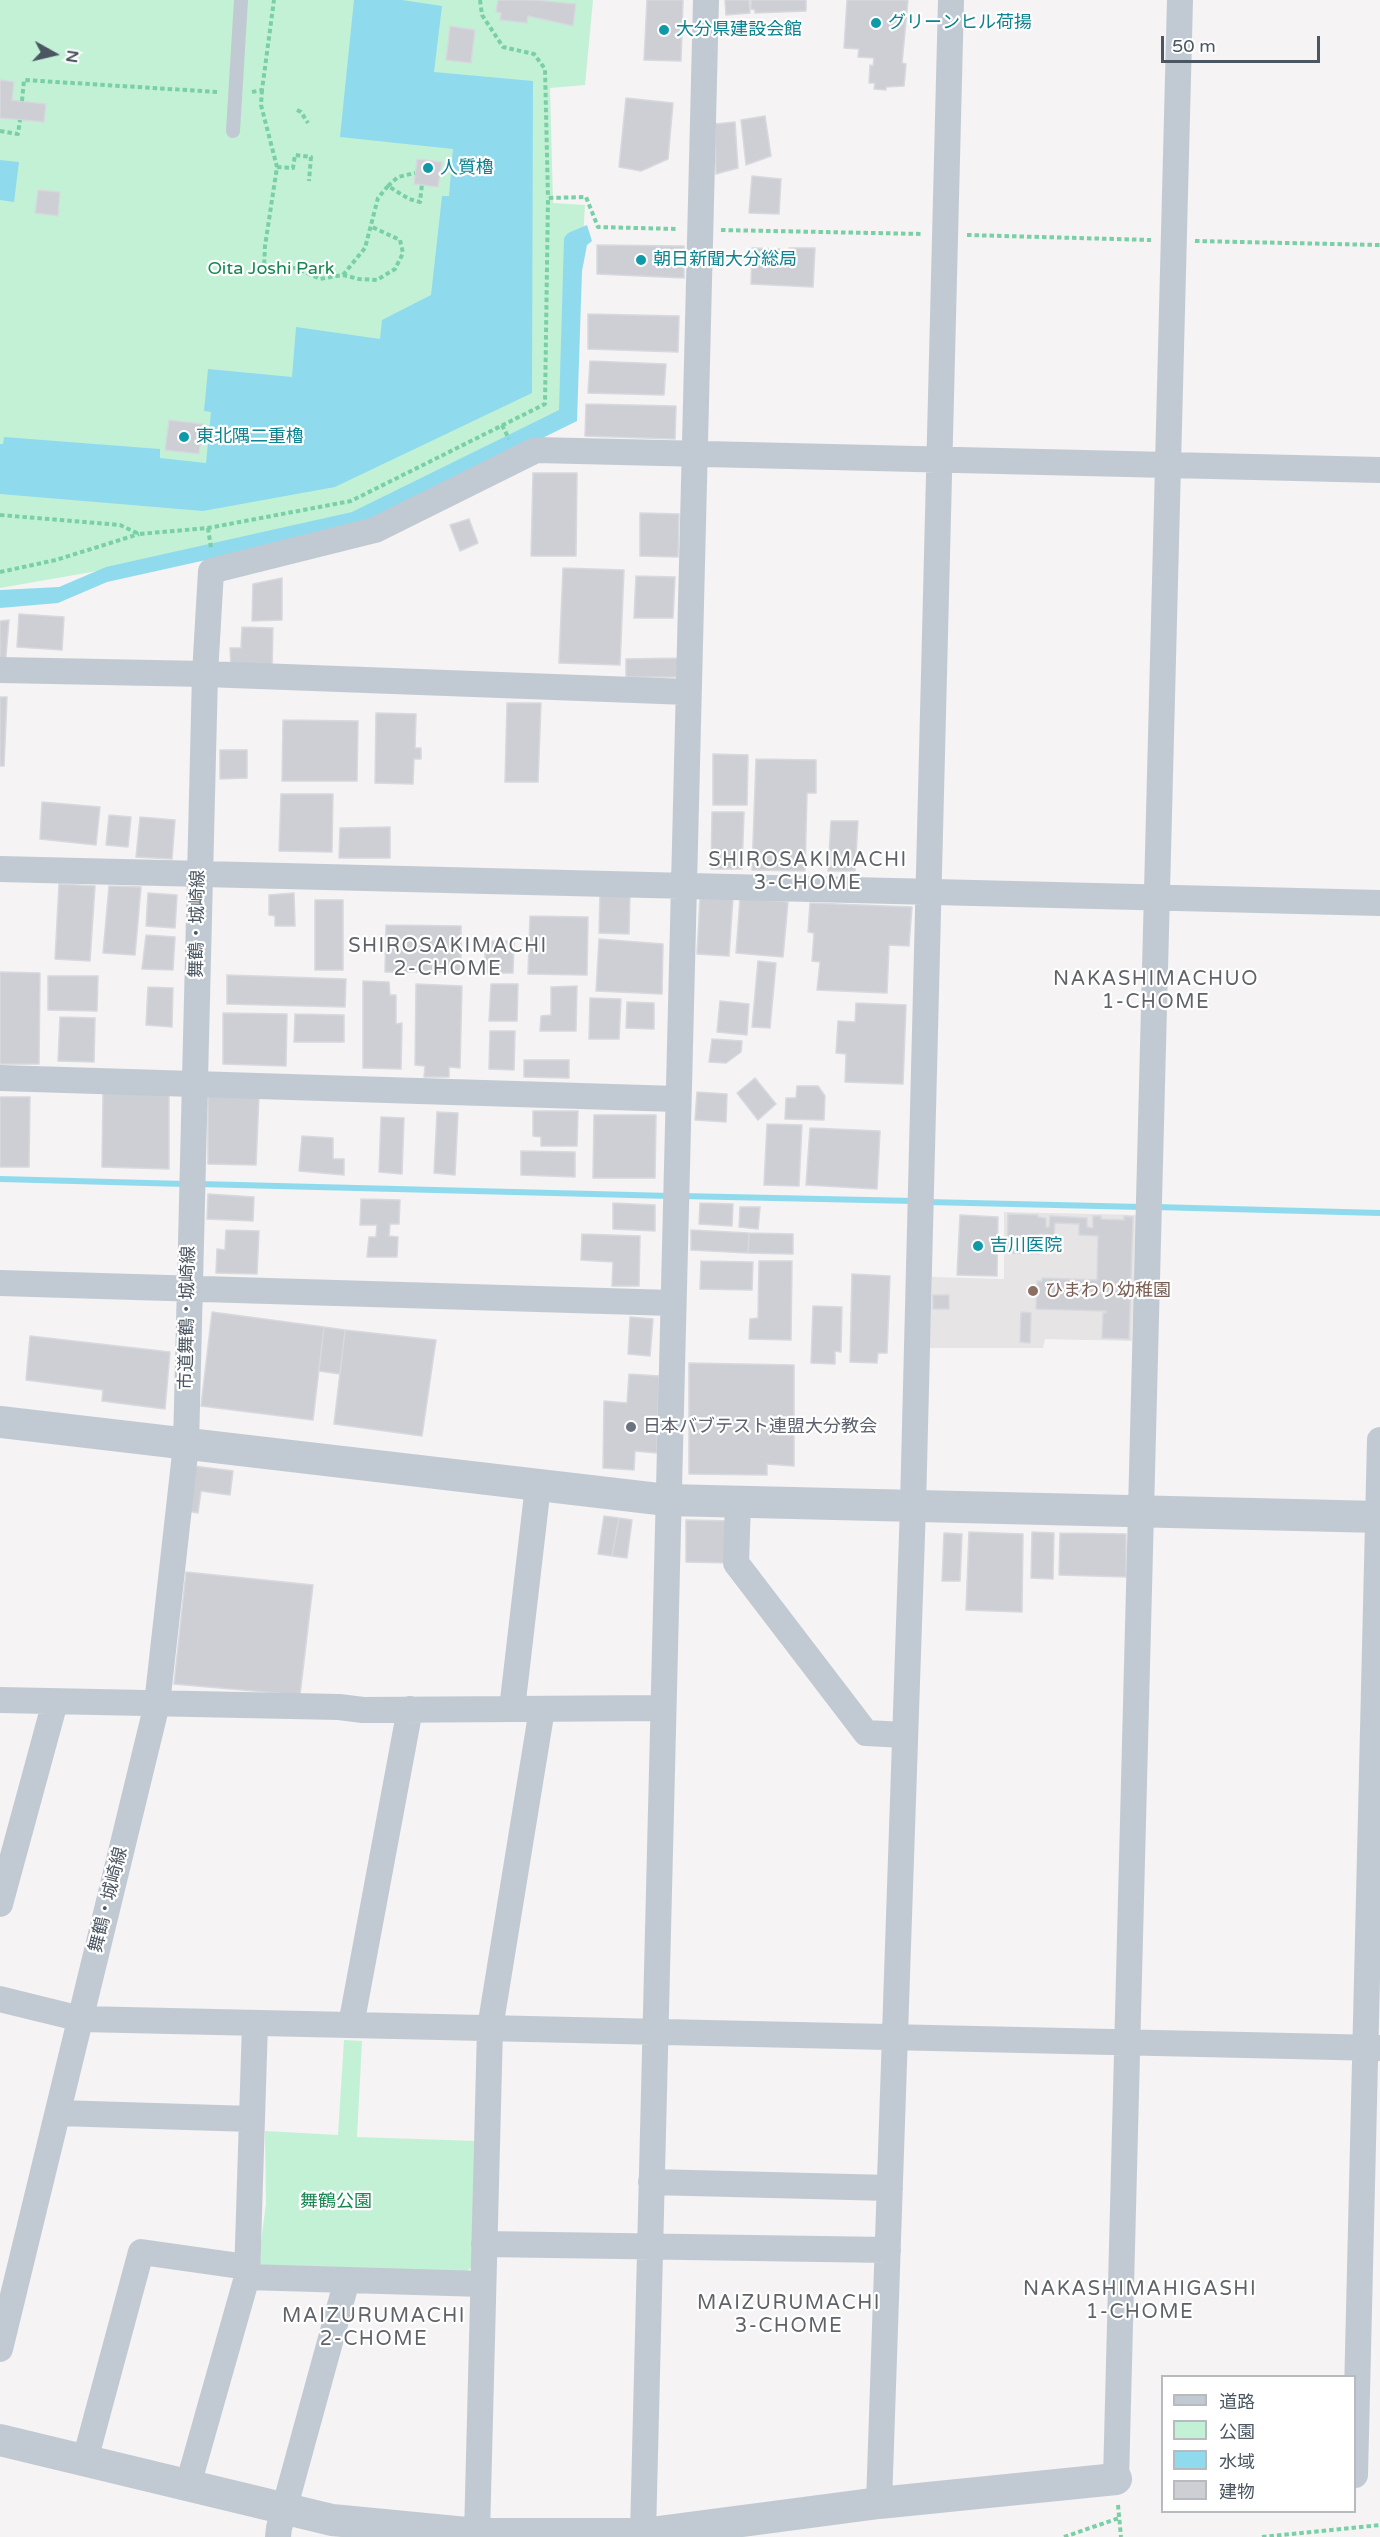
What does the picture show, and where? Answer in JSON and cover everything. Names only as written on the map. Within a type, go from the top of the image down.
[{"type":"street","points":[[643,2534],[674,1194],[706,0]]},
{"type":"street","points":[[879,2503],[913,1506],[951,0]]},
{"type":"street","points":[[0,2440],[188,2485],[281,2523],[332,2520],[477,2534],[643,2534],[879,2503],[1116,2479],[1180,0]]},
{"type":"street","name":"舞鶴・城崎線","points":[[191,1182],[205,674],[211,571],[375,530],[536,450],[694,455]]},
{"type":"street","points":[[694,455],[1380,470]]},
{"type":"street","points":[[0,670],[205,674],[688,692]]},
{"type":"street","points":[[0,869],[1380,903]]},
{"type":"street","points":[[0,1078],[677,1099]]},
{"type":"street","name":"市道舞鶴・城崎線","points":[[186,1445],[191,1182]]},
{"type":"street","points":[[0,1283],[672,1303]]},
{"type":"street","points":[[0,1422],[667,1500],[1379,1517]]},
{"type":"street","points":[[1356,2451],[1373,2048],[1380,1440]]},
{"type":"street","name":"舞鶴・城崎線","points":[[0,2349],[157,1704],[186,1445]]},
{"type":"street","points":[[512,1709],[538,1486]]},
{"type":"street","points":[[738,1502],[736,1563],[866,1733],[905,1735]]},
{"type":"street","points":[[0,1700],[339,1707],[363,1710],[662,1708]]},
{"type":"street","points":[[0,1904],[55,1701]]},
{"type":"street","points":[[351,2025],[410,1709]]},
{"type":"street","points":[[477,2534],[490,2028],[542,1709]]},
{"type":"street","points":[[0,1999],[81,2019],[1373,2048]]},
{"type":"street","points":[[188,2485],[247,2272],[255,2023]]},
{"type":"street","points":[[58,2113],[252,2120]]},
{"type":"street","points":[[651,2182],[890,2188]]},
{"type":"street","points":[[484,2244],[888,2250]]},
{"type":"street","points":[[85,2460],[141,2252],[247,2272],[348,2280],[483,2284]]},
{"type":"street","points":[[281,2523],[348,2280]]},
{"type":"lane","points":[[233,131],[242,0]]},
{"type":"path","points":[[274,0],[261,105],[277,167],[265,246],[264,268],[296,268],[320,279],[343,274],[359,279],[377,280],[395,269],[403,253],[400,240],[372,227]]},
{"type":"path","points":[[0,572],[56,560],[139,534],[208,528],[351,501],[545,404],[548,198],[545,69],[534,54],[503,47],[482,15],[480,0]]},
{"type":"path","points":[[22,101],[24,80],[245,94],[262,90]]},
{"type":"path","points":[[297,110],[308,123]]},
{"type":"path","points":[[0,131],[18,134],[20,120]]},
{"type":"path","points":[[277,167],[293,168],[295,155],[312,157],[309,181]]},
{"type":"path","points":[[343,274],[365,248],[378,198],[398,177],[415,173]]},
{"type":"path","points":[[388,186],[409,199],[420,202],[422,184]]},
{"type":"path","points":[[548,198],[586,197],[598,227],[1380,245]]},
{"type":"path","points":[[502,425],[507,434]]},
{"type":"path","points":[[0,516],[120,525],[139,534]]},
{"type":"path","points":[[208,528],[210,538]]},
{"type":"path","points":[[1116,2479],[1121,2537]]},
{"type":"path","points":[[1064,2537],[1119,2518]]},
{"type":"path","points":[[1262,2537],[1380,2525]]},
{"type":"shaded area","name":"ひまわり幼稚園","points":[[1004,1212],[1136,1215],[1132,1341],[1045,1339],[1043,1348],[930,1348],[932,1277],[1004,1279]]},
{"type":"green space","name":"Oita Joshi Park","points":[[0,0],[593,0],[585,85],[550,88],[553,203],[585,205],[572,418],[361,525],[0,588]]},
{"type":"green space","name":"舞鶴公園","points":[[344,2040],[362,2041],[357,2137],[476,2141],[472,2267],[464,2274],[267,2268],[258,2263],[266,2204],[265,2131],[338,2135]]},
{"type":"water","points":[[354,0],[402,0],[442,6],[434,72],[533,81],[532,393],[335,487],[203,511],[0,494],[0,444],[3,444],[4,437],[160,449],[160,458],[206,463],[211,412],[204,411],[208,369],[292,377],[296,327],[380,339],[382,320],[431,295],[442,196],[449,196],[453,149],[340,137]]},
{"type":"water","points":[[0,160],[19,162],[14,202],[0,200]]},
{"type":"water","points":[[587,225],[592,241],[587,245],[582,271],[577,421],[368,524],[107,582],[58,603],[0,608],[0,590],[59,587],[106,567],[352,512],[559,410],[564,238],[568,233]]},
{"type":"building","points":[[498,0],[535,0],[576,4],[573,26],[528,16],[527,23],[500,20],[501,13],[496,12]]},
{"type":"building","name":"大分県建設会館","points":[[647,0],[683,0],[681,61],[644,60]]},
{"type":"building","points":[[725,0],[749,0],[750,13],[726,15]]},
{"type":"building","points":[[751,0],[806,0],[806,11],[755,13],[755,10],[751,9]]},
{"type":"building","name":"グリーンヒル荷揚","points":[[847,0],[908,0],[902,63],[906,64],[904,86],[886,87],[886,90],[874,89],[875,83],[869,83],[870,65],[873,66],[874,58],[858,57],[859,49],[844,48]]},
{"type":"building","points":[[450,26],[475,30],[471,63],[446,60]]},
{"type":"building","points":[[0,80],[14,82],[12,100],[46,104],[44,122],[0,118]]},
{"type":"building","points":[[626,98],[673,103],[668,159],[641,171],[619,167]]},
{"type":"building","points":[[765,116],[771,156],[746,165],[741,120]]},
{"type":"building","points":[[735,122],[738,168],[716,174],[715,124]]},
{"type":"building","name":"人質櫓","points":[[417,159],[442,162],[438,187],[414,184]]},
{"type":"building","points":[[752,176],[781,179],[779,214],[749,213]]},
{"type":"building","points":[[38,190],[60,192],[58,216],[35,213]]},
{"type":"building","name":"朝日新聞大分総局","points":[[597,245],[684,246],[684,278],[597,274]]},
{"type":"building","points":[[752,248],[780,249],[780,264],[789,265],[789,248],[815,248],[813,287],[751,284]]},
{"type":"building","points":[[588,314],[679,316],[678,352],[588,349]]},
{"type":"building","points":[[590,361],[666,364],[664,395],[588,393]]},
{"type":"building","points":[[586,404],[676,406],[675,439],[585,436]]},
{"type":"building","name":"東北隅二重櫓","points":[[169,420],[203,424],[199,454],[165,450]]},
{"type":"building","points":[[533,473],[577,473],[576,556],[531,556]]},
{"type":"building","points":[[640,513],[679,514],[678,557],[640,556]]},
{"type":"building","points":[[469,519],[478,543],[460,551],[450,525]]},
{"type":"building","points":[[563,568],[624,570],[620,665],[559,663]]},
{"type":"building","points":[[636,576],[675,577],[673,618],[634,618]]},
{"type":"building","points":[[282,578],[282,620],[252,621],[253,584]]},
{"type":"building","points":[[19,614],[64,617],[62,650],[17,647]]},
{"type":"building","points":[[9,620],[5,668],[0,667],[0,621]]},
{"type":"building","points":[[242,627],[273,628],[272,668],[231,666],[230,648],[241,648]]},
{"type":"building","points":[[678,658],[677,677],[626,677],[626,659]]},
{"type":"building","points":[[0,697],[7,697],[4,766],[0,766]]},
{"type":"building","points":[[507,703],[541,703],[538,782],[505,782]]},
{"type":"building","points":[[376,713],[416,714],[415,748],[421,748],[421,759],[414,759],[413,784],[375,783]]},
{"type":"building","points":[[283,720],[358,721],[357,781],[282,781]]},
{"type":"building","points":[[220,750],[247,750],[247,778],[220,779]]},
{"type":"building","points":[[713,754],[748,755],[747,805],[713,805]]},
{"type":"building","points":[[756,759],[816,760],[816,793],[807,793],[805,871],[752,870]]},
{"type":"building","points":[[281,794],[333,794],[332,852],[279,851]]},
{"type":"building","points":[[42,802],[100,807],[96,845],[40,839]]},
{"type":"building","points":[[712,812],[744,812],[742,869],[711,869]]},
{"type":"building","points":[[109,815],[131,817],[128,847],[106,845]]},
{"type":"building","points":[[140,817],[175,820],[172,859],[136,857]]},
{"type":"building","points":[[831,821],[858,821],[855,871],[828,871]]},
{"type":"building","points":[[390,827],[390,858],[339,858],[340,828]]},
{"type":"building","points":[[59,884],[95,886],[90,961],[55,959]]},
{"type":"building","points":[[109,886],[141,887],[135,955],[103,953]]},
{"type":"building","points":[[148,893],[177,895],[175,928],[146,926]]},
{"type":"building","points":[[294,893],[295,926],[275,926],[275,916],[269,915],[269,895]]},
{"type":"building","points":[[600,894],[630,894],[629,934],[599,933]]},
{"type":"building","points":[[700,897],[733,898],[729,956],[697,954]]},
{"type":"building","points":[[740,898],[788,902],[783,957],[736,953]]},
{"type":"building","points":[[315,900],[343,900],[343,970],[315,970]]},
{"type":"building","points":[[810,903],[912,907],[909,946],[889,945],[887,993],[817,990],[820,962],[812,961],[814,933],[808,932]]},
{"type":"building","points":[[530,916],[588,917],[587,975],[528,974]]},
{"type":"building","points":[[386,925],[461,926],[461,972],[385,972]]},
{"type":"building","points":[[146,935],[175,937],[173,970],[142,969]]},
{"type":"building","points":[[599,939],[663,944],[662,994],[596,991]]},
{"type":"building","points":[[485,941],[514,941],[513,973],[485,973]]},
{"type":"building","points":[[758,961],[776,963],[770,1028],[752,1027]]},
{"type":"building","points":[[0,972],[40,973],[39,1064],[0,1064]]},
{"type":"building","points":[[227,975],[346,979],[345,1007],[227,1004]]},
{"type":"building","points":[[48,976],[98,976],[97,1011],[48,1010]]},
{"type":"building","points":[[363,981],[389,982],[390,995],[396,995],[396,1024],[402,1023],[401,1069],[363,1068]]},
{"type":"building","points":[[416,984],[462,986],[460,1068],[449,1067],[449,1077],[424,1077],[425,1066],[415,1065]]},
{"type":"building","points":[[491,984],[518,984],[517,1021],[489,1021]]},
{"type":"building","points":[[577,986],[576,1031],[540,1031],[541,1016],[551,1015],[551,987]]},
{"type":"building","points":[[148,987],[173,988],[172,1027],[146,1025]]},
{"type":"building","points":[[590,998],[621,999],[619,1039],[589,1039]]},
{"type":"building","points":[[720,1001],[749,1004],[747,1035],[717,1032]]},
{"type":"building","points":[[627,1002],[654,1003],[654,1029],[626,1028]]},
{"type":"building","points":[[856,1003],[906,1005],[903,1084],[845,1082],[846,1054],[836,1053],[838,1021],[855,1022]]},
{"type":"building","points":[[223,1013],[287,1014],[286,1066],[223,1064]]},
{"type":"building","points":[[295,1014],[344,1015],[344,1042],[294,1042]]},
{"type":"building","points":[[60,1017],[95,1018],[94,1062],[58,1061]]},
{"type":"building","points":[[490,1031],[515,1031],[514,1070],[489,1069]]},
{"type":"building","points":[[712,1039],[742,1041],[741,1052],[726,1063],[709,1062]]},
{"type":"building","points":[[524,1060],[569,1060],[569,1078],[524,1077]]},
{"type":"building","points":[[755,1078],[776,1104],[758,1120],[737,1093]]},
{"type":"building","points":[[797,1086],[818,1086],[825,1096],[824,1120],[785,1119],[786,1098],[796,1098]]},
{"type":"building","points":[[103,1091],[169,1093],[169,1169],[102,1167]]},
{"type":"building","points":[[697,1092],[727,1094],[726,1122],[695,1120]]},
{"type":"building","points":[[208,1095],[259,1095],[256,1165],[208,1164]]},
{"type":"building","points":[[0,1097],[30,1097],[29,1167],[0,1167]]},
{"type":"building","points":[[533,1111],[578,1111],[577,1146],[541,1146],[541,1137],[533,1136]]},
{"type":"building","points":[[437,1112],[458,1113],[455,1175],[434,1173]]},
{"type":"building","points":[[594,1115],[656,1115],[655,1178],[593,1178]]},
{"type":"building","points":[[381,1117],[404,1118],[402,1174],[379,1172]]},
{"type":"building","points":[[767,1124],[802,1125],[799,1186],[764,1185]]},
{"type":"building","points":[[810,1128],[880,1131],[877,1189],[806,1185]]},
{"type":"building","points":[[302,1136],[333,1138],[333,1159],[344,1159],[344,1175],[299,1171]]},
{"type":"building","points":[[521,1151],[575,1152],[575,1177],[521,1175]]},
{"type":"building","points":[[208,1194],[254,1197],[253,1221],[207,1219]]},
{"type":"building","points":[[361,1199],[400,1200],[399,1224],[390,1224],[389,1236],[398,1237],[397,1257],[367,1257],[369,1237],[376,1237],[377,1225],[360,1225]]},
{"type":"building","points":[[613,1203],[655,1205],[655,1231],[613,1229]]},
{"type":"building","points":[[700,1203],[733,1204],[732,1226],[699,1224]]},
{"type":"building","points":[[740,1207],[760,1207],[758,1229],[739,1227]]},
{"type":"building","points":[[1008,1214],[1038,1215],[1038,1217],[1046,1218],[1046,1227],[1049,1227],[1050,1216],[1087,1218],[1087,1227],[1093,1228],[1093,1216],[1101,1216],[1101,1219],[1124,1220],[1124,1216],[1133,1217],[1129,1339],[1102,1338],[1103,1313],[1106,1311],[1036,1309],[1037,1281],[1042,1281],[1042,1278],[1097,1280],[1098,1236],[1079,1235],[1079,1224],[1055,1223],[1054,1235],[1040,1234],[1039,1254],[1007,1253]]},
{"type":"building","name":"吉川医院","points":[[960,1215],[998,1217],[997,1276],[957,1275]]},
{"type":"building","points":[[226,1230],[259,1231],[257,1274],[216,1273],[217,1249],[225,1250]]},
{"type":"building","points":[[691,1230],[749,1233],[748,1253],[691,1250]]},
{"type":"building","points":[[749,1233],[793,1234],[793,1254],[748,1253]]},
{"type":"building","points":[[582,1234],[640,1236],[639,1286],[612,1286],[613,1262],[581,1260]]},
{"type":"building","points":[[701,1261],[753,1262],[752,1290],[700,1289]]},
{"type":"building","points":[[759,1261],[792,1261],[791,1340],[749,1339],[750,1319],[758,1318]]},
{"type":"building","points":[[852,1274],[890,1276],[887,1353],[878,1353],[877,1363],[850,1362]]},
{"type":"building","points":[[933,1295],[949,1295],[949,1309],[933,1309]]},
{"type":"building","points":[[813,1306],[842,1307],[841,1352],[835,1351],[835,1364],[811,1363]]},
{"type":"building","points":[[212,1312],[324,1327],[313,1420],[201,1406]]},
{"type":"building","points":[[1021,1312],[1031,1313],[1030,1343],[1020,1342]]},
{"type":"building","points":[[630,1317],[653,1319],[650,1356],[628,1354]]},
{"type":"building","points":[[324,1327],[345,1330],[340,1374],[319,1371]]},
{"type":"building","points":[[345,1330],[436,1340],[422,1436],[334,1424]]},
{"type":"building","points":[[30,1336],[170,1352],[165,1409],[102,1401],[103,1390],[26,1380]]},
{"type":"building","points":[[689,1363],[794,1365],[794,1466],[767,1464],[767,1475],[689,1474]]},
{"type":"building","name":"日本バブテスト連盟大分教会","points":[[629,1374],[659,1376],[657,1453],[635,1451],[634,1470],[603,1468],[604,1401],[627,1403]]},
{"type":"building","points":[[194,1466],[233,1471],[230,1495],[201,1491],[198,1513],[188,1511]]},
{"type":"building","points":[[604,1516],[619,1518],[612,1556],[598,1554]]},
{"type":"building","points":[[619,1518],[632,1520],[627,1558],[612,1556]]},
{"type":"building","points":[[686,1520],[732,1521],[731,1563],[686,1562]]},
{"type":"building","points":[[969,1532],[1023,1534],[1022,1612],[966,1610]]},
{"type":"building","points":[[1032,1532],[1054,1533],[1053,1579],[1031,1578]]},
{"type":"building","points":[[944,1533],[962,1534],[960,1581],[942,1581]]},
{"type":"building","points":[[1060,1533],[1126,1534],[1126,1577],[1059,1575]]},
{"type":"building","points":[[186,1572],[313,1585],[300,1695],[174,1684]]},
{"type":"waterway","points":[[0,1179],[185,1184]]},
{"type":"waterway","points":[[199,1184],[671,1196]]},
{"type":"waterway","points":[[681,1196],[914,1201]]},
{"type":"waterway","points":[[927,1202],[1142,1207]]},
{"type":"waterway","points":[[1155,1207],[1380,1213]]},
{"type":"place","name":"グリーンヒル荷揚","points":[[876,23]]},
{"type":"place","name":"大分県建設会館","points":[[664,30]]},
{"type":"place","name":"人質櫓","points":[[428,168]]},
{"type":"place","name":"朝日新聞大分総局","points":[[641,260]]},
{"type":"place","name":"東北隅二重櫓","points":[[184,437]]},
{"type":"place","name":"吉川医院","points":[[978,1246]]},
{"type":"place","name":"ひまわり幼稚園","points":[[1033,1291]]},
{"type":"place","name":"日本バブテスト連盟大分教会","points":[[631,1427]]},
{"type":"district","name":"SHIROSAKIMACHI 3-CHOME","points":[[808,872]]},
{"type":"district","name":"SHIROSAKIMACHI 2-CHOME","points":[[448,958]]},
{"type":"district","name":"NAKASHIMACHUO 1-CHOME","points":[[1156,992]]},
{"type":"district","name":"NAKASHIMAHIGASHI 1-CHOME","points":[[1140,2302]]},
{"type":"district","name":"MAIZURUMACHI 3-CHOME","points":[[789,2316]]},
{"type":"district","name":"MAIZURUMACHI 2-CHOME","points":[[374,2328]]}]
